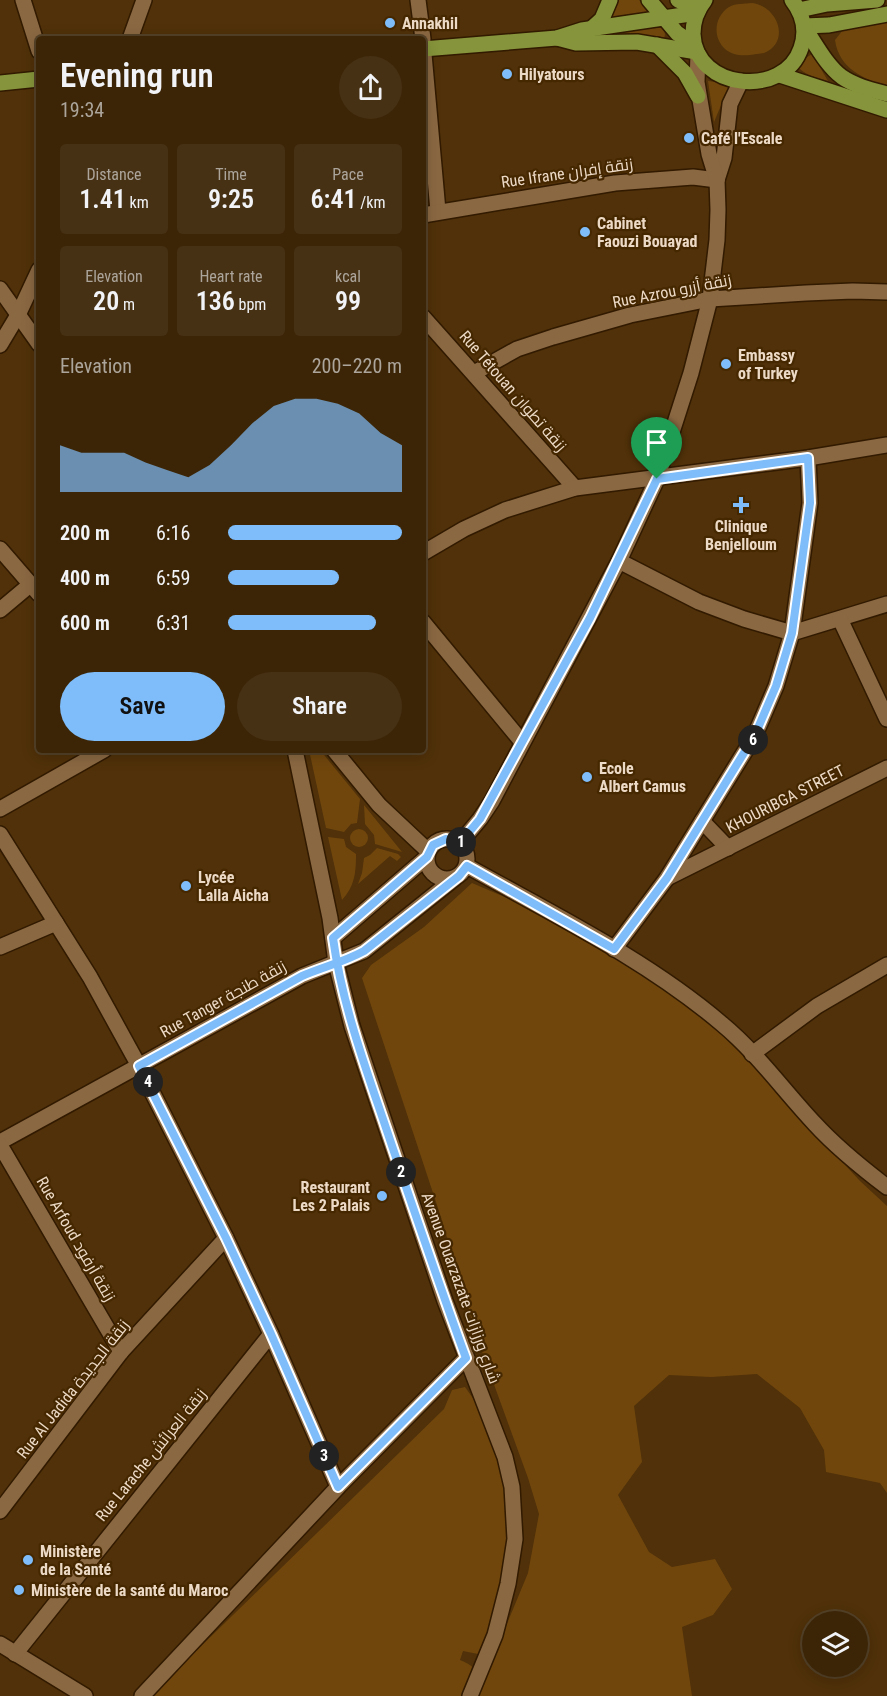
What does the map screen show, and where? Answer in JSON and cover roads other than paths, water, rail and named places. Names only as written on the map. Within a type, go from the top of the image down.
[{"type":"main road","points":[[591,29],[602,19],[610,0]]},
{"type":"main road","points":[[649,0],[682,38],[696,50],[709,68],[716,74],[732,80],[758,81],[780,75],[792,65],[800,51],[804,26]]},
{"type":"main road","points":[[678,0],[700,7]]},
{"type":"main road","points":[[877,0],[798,4],[804,26],[831,65],[843,77],[856,84],[887,94]]},
{"type":"main road","points":[[426,49],[557,38],[591,29],[666,19],[700,7]]},
{"type":"main road","points":[[696,50],[693,29],[700,7]]},
{"type":"main road","points":[[804,26],[829,25],[887,14]]},
{"type":"main road","points":[[557,38],[576,43],[637,42],[696,50]]},
{"type":"main road","points":[[657,45],[685,73],[699,96]]},
{"type":"main road","points":[[780,75],[887,110]]},
{"type":"main road","points":[[0,83],[36,79]]},
{"type":"street","points":[[23,0],[36,41]]},
{"type":"street","points":[[131,36],[144,0]]},
{"type":"street","points":[[418,0],[422,36]]},
{"type":"street","points":[[460,843],[486,810],[619,561],[657,479],[691,373],[710,299],[717,240],[717,180],[699,96],[696,50]]},
{"type":"street","points":[[717,180],[724,158],[729,104],[741,81]]},
{"type":"street","points":[[426,119],[430,213]]},
{"type":"street","name":"Rue Ifrane زنقة إفران","points":[[430,213],[615,183],[693,177],[717,180]]},
{"type":"street","points":[[0,345],[18,315],[36,276]]},
{"type":"street","points":[[0,289],[36,340]]},
{"type":"street","name":"Rue Azrou زنقة أزرو","points":[[474,373],[517,349],[536,342],[630,315],[710,299],[817,292],[887,292]]},
{"type":"street","name":"Rue Tétouan زنقة تطوان","points":[[426,320],[575,488]]},
{"type":"street","points":[[426,551],[464,529],[505,510],[575,488],[657,479],[887,445]]},
{"type":"street","points":[[614,949],[667,878],[702,822],[755,735],[776,686],[792,633],[810,503],[808,458]]},
{"type":"street","points":[[0,549],[35,589],[0,610]]},
{"type":"street","points":[[619,561],[681,595],[710,607],[792,633],[887,604]]},
{"type":"street","points":[[840,619],[887,718]]},
{"type":"street","points":[[426,626],[522,742]]},
{"type":"street","points":[[0,809],[99,753]]},
{"type":"street","name":"Avenue Ouarzazate شارع ورزازات","points":[[296,753],[336,963],[362,1056],[466,1358],[505,1457],[512,1487],[515,1521],[510,1573],[502,1610],[486,1659],[470,1696]]},
{"type":"street","points":[[333,938],[428,854],[439,841],[453,840],[460,843],[467,853],[467,866],[455,878],[446,880],[432,873],[428,866],[428,854],[378,805],[336,753]]},
{"type":"street","name":"KHOURIBGA STREET","points":[[667,878],[887,768]]},
{"type":"street","points":[[702,822],[728,848]]},
{"type":"street","points":[[0,834],[90,977],[139,1066],[226,1238],[338,1487]]},
{"type":"street","points":[[467,866],[614,949],[702,1006],[752,1054],[839,1149],[887,1187]]},
{"type":"street","name":"Rue Tanger زنقة طنجة","points":[[0,1144],[302,976],[364,951],[455,878]]},
{"type":"street","points":[[0,947],[56,922]]},
{"type":"street","points":[[752,1054],[817,1006],[887,965]]},
{"type":"street","name":"Rue Arfoud زنقة أرفود","points":[[0,1144],[122,1352]]},
{"type":"street","name":"Rue Al Jadida زنقة الجديدة","points":[[0,1511],[122,1352],[226,1238]]},
{"type":"street","name":"Rue Larache زنقة العرائش","points":[[15,1654],[271,1334]]},
{"type":"street","points":[[142,1696],[338,1487],[466,1358]]},
{"type":"street","points":[[0,1644],[85,1696]]},
{"type":"place","name":"Annakhil","points":[[390,23]]},
{"type":"place","name":"Hilyatours","points":[[507,74]]},
{"type":"place","name":"Café l'Escale","points":[[689,138]]},
{"type":"place","name":"Cabinet Faouzi Bouayad","points":[[585,232]]},
{"type":"place","name":"Embassy of Turkey","points":[[726,364]]},
{"type":"place","name":"Clinique Benjelloum","points":[[741,505]]},
{"type":"place","name":"Ecole Albert Camus","points":[[587,777]]},
{"type":"place","name":"Lycée Lalla Aicha","points":[[186,886]]},
{"type":"place","name":"Restaurant Les 2 Palais","points":[[382,1196]]},
{"type":"place","name":"Ministère de la Santé","points":[[28,1560]]},
{"type":"place","name":"Ministère de la santé du Maroc","points":[[19,1590]]}]
